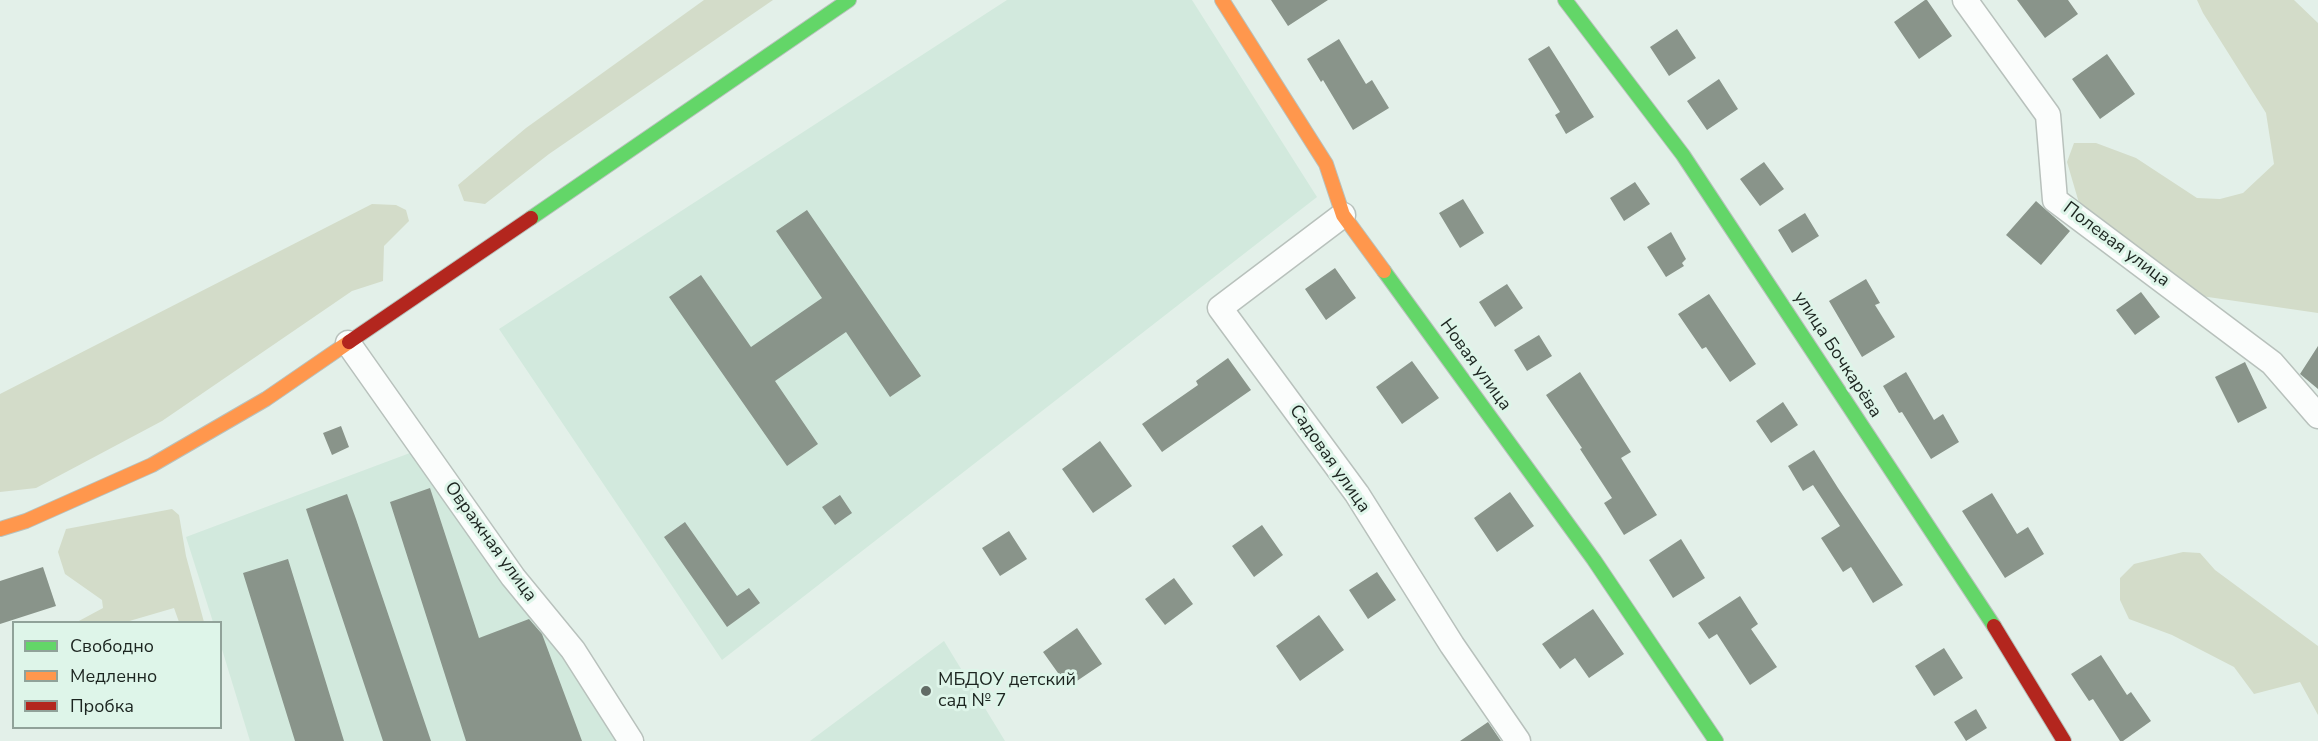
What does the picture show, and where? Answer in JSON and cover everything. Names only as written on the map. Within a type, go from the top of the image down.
[{"type":"street","points":[[0,529],[26,521],[152,465],[266,399],[849,0]]},
{"type":"street","name":"Новая улица","points":[[1222,0],[1326,164],[1343,215],[1594,560],[1716,741]]},
{"type":"street","name":"улица Бочкарёва","points":[[1566,0],[1683,155],[1983,609],[2064,741]]},
{"type":"street","name":"Полевая улица","points":[[1965,0],[2048,115],[2055,200],[2272,363],[2318,416]]},
{"type":"street","name":"Садовая улица","points":[[1343,215],[1220,308],[1357,494],[1452,645],[1518,741]]},
{"type":"street","name":"Овражная улица","points":[[348,343],[513,578],[573,650],[631,741]]},
{"type":"shaded area","points":[[704,0],[773,0],[549,154],[485,204],[464,201],[458,185],[526,128]]},
{"type":"shaded area","points":[[1007,0],[1192,0],[1317,197],[722,660],[499,329]]},
{"type":"shaded area","points":[[2197,0],[2294,0],[2318,23],[2318,313],[2201,296],[2092,219],[2079,203],[2067,162],[2074,143],[2096,143],[2136,158],[2197,198],[2220,199],[2243,193],[2274,164],[2266,113]]},
{"type":"shaded area","points":[[372,204],[396,205],[406,210],[409,221],[384,246],[383,281],[352,291],[162,421],[36,488],[0,492],[0,394]]},
{"type":"shaded area","points":[[410,453],[539,617],[616,741],[250,741],[222,649],[222,621],[213,621],[186,537]]},
{"type":"shaded area","points":[[172,509],[179,515],[186,556],[204,621],[179,621],[174,608],[129,621],[79,621],[103,608],[102,600],[65,574],[58,552],[66,529]]},
{"type":"shaded area","points":[[2183,552],[2200,553],[2215,570],[2318,646],[2318,715],[2300,682],[2254,694],[2234,667],[2172,635],[2129,619],[2120,600],[2120,578],[2134,564]]},
{"type":"shaded area","name":"МБДОУ детский сад № 7","points":[[944,641],[1005,741],[810,741]]},
{"type":"building","points":[[1271,0],[1328,0],[1288,26]]},
{"type":"building","points":[[1925,0],[1952,36],[1919,59],[1894,22]]},
{"type":"building","points":[[2017,0],[2068,0],[2078,14],[2045,38]]},
{"type":"building","points":[[1677,29],[1696,58],[1669,76],[1650,47]]},
{"type":"building","points":[[1339,39],[1366,84],[1372,80],[1389,108],[1353,130],[1323,80],[1321,82],[1307,59]]},
{"type":"building","points":[[1549,46],[1594,117],[1566,134],[1555,115],[1560,112],[1528,59]]},
{"type":"building","points":[[2107,54],[2135,94],[2100,119],[2072,79]]},
{"type":"building","points":[[1719,79],[1738,109],[1707,130],[1687,101]]},
{"type":"building","points":[[1764,162],[1784,189],[1760,206],[1740,179]]},
{"type":"building","points":[[1635,182],[1650,204],[1624,221],[1610,198]]},
{"type":"building","points":[[1463,199],[1484,233],[1460,248],[1439,213]]},
{"type":"building","points":[[2036,201],[2070,231],[2041,265],[2006,235]]},
{"type":"building","points":[[807,210],[921,376],[890,397],[846,332],[775,381],[818,444],[787,466],[669,297],[701,275],[751,347],[822,298],[776,231]]},
{"type":"building","points":[[1805,213],[1819,236],[1792,253],[1778,230]]},
{"type":"building","points":[[1671,232],[1686,259],[1682,263],[1684,266],[1666,277],[1647,247]]},
{"type":"building","points":[[1335,268],[1356,298],[1326,320],[1305,289]]},
{"type":"building","points":[[1866,279],[1880,303],[1875,305],[1895,337],[1862,357],[1829,301]]},
{"type":"building","points":[[1507,284],[1523,308],[1495,327],[1479,302]]},
{"type":"building","points":[[2141,292],[2160,317],[2135,335],[2116,310]]},
{"type":"building","points":[[1709,294],[1756,364],[1730,382],[1706,347],[1702,349],[1678,314]]},
{"type":"building","points":[[1539,335],[1552,356],[1527,371],[1514,350]]},
{"type":"building","points":[[2318,346],[2318,389],[2300,374]]},
{"type":"building","points":[[1228,358],[1251,390],[1162,452],[1142,424],[1198,385],[1196,381]]},
{"type":"building","points":[[1412,361],[1439,398],[1402,424],[1376,387]]},
{"type":"building","points":[[2245,362],[2267,408],[2238,423],[2215,377]]},
{"type":"building","points":[[1580,372],[1631,452],[1621,458],[1657,515],[1624,535],[1604,503],[1612,498],[1546,395]]},
{"type":"building","points":[[1906,372],[1934,420],[1943,414],[1959,442],[1931,459],[1883,386]]},
{"type":"building","points":[[1783,402],[1798,425],[1771,443],[1756,421]]},
{"type":"building","points":[[341,426],[349,447],[332,455],[323,433]]},
{"type":"building","points":[[1100,441],[1132,486],[1093,513],[1062,469]]},
{"type":"building","points":[[1814,450],[1903,585],[1873,603],[1851,567],[1843,572],[1821,538],[1840,526],[1813,485],[1803,491],[1788,466]]},
{"type":"building","points":[[430,488],[479,638],[529,619],[542,634],[582,741],[466,741],[390,502]]},
{"type":"building","points":[[1510,492],[1534,526],[1497,552],[1474,518]]},
{"type":"building","points":[[1992,493],[2017,534],[2028,527],[2044,554],[2005,578],[1962,511]]},
{"type":"building","points":[[347,494],[431,741],[383,741],[306,509]]},
{"type":"building","points":[[840,495],[852,513],[835,525],[822,507]]},
{"type":"building","points":[[685,522],[737,596],[749,588],[760,603],[727,627],[664,537]]},
{"type":"building","points":[[1262,525],[1283,555],[1254,577],[1232,546]]},
{"type":"building","points":[[1009,531],[1027,559],[1000,576],[982,548]]},
{"type":"building","points":[[1681,539],[1705,578],[1673,598],[1649,560]]},
{"type":"building","points":[[288,559],[344,741],[295,741],[243,573]]},
{"type":"building","points":[[43,567],[56,606],[0,624],[0,581]]},
{"type":"building","points":[[1377,572],[1396,600],[1368,619],[1349,590]]},
{"type":"building","points":[[1174,578],[1193,604],[1165,625],[1145,599]]},
{"type":"building","points":[[1740,596],[1758,624],[1751,629],[1777,667],[1750,685],[1717,634],[1709,639],[1698,623]]},
{"type":"building","points":[[1593,609],[1624,654],[1589,678],[1575,658],[1560,669],[1542,644]]},
{"type":"building","points":[[1319,615],[1344,650],[1300,681],[1276,646]]},
{"type":"building","points":[[1077,628],[1102,664],[1068,687],[1043,652]]},
{"type":"building","points":[[1944,648],[1963,678],[1934,696],[1915,666]]},
{"type":"building","points":[[2101,655],[2127,695],[2131,692],[2151,721],[2123,741],[2120,741],[2093,699],[2089,701],[2071,674]]},
{"type":"building","points":[[1976,709],[1987,728],[1966,741],[1954,722]]},
{"type":"building","points":[[1488,722],[1501,741],[1460,741]]},
{"type":"traffic: fast","points":[[531,218],[849,0]]},
{"type":"traffic: fast","points":[[1565,0],[1683,155],[1994,626]]},
{"type":"traffic: fast","points":[[1384,271],[1594,560],[1716,741]]},
{"type":"traffic: slow","points":[[1222,0],[1326,164],[1343,215],[1384,271]]},
{"type":"traffic: slow","points":[[0,529],[26,521],[152,465],[266,399],[349,342]]},
{"type":"traffic: jam","points":[[349,342],[531,218]]},
{"type":"traffic: jam","points":[[1994,626],[2064,741]]},
{"type":"place","name":"МБДОУ детский сад № 7","points":[[926,691]]}]
